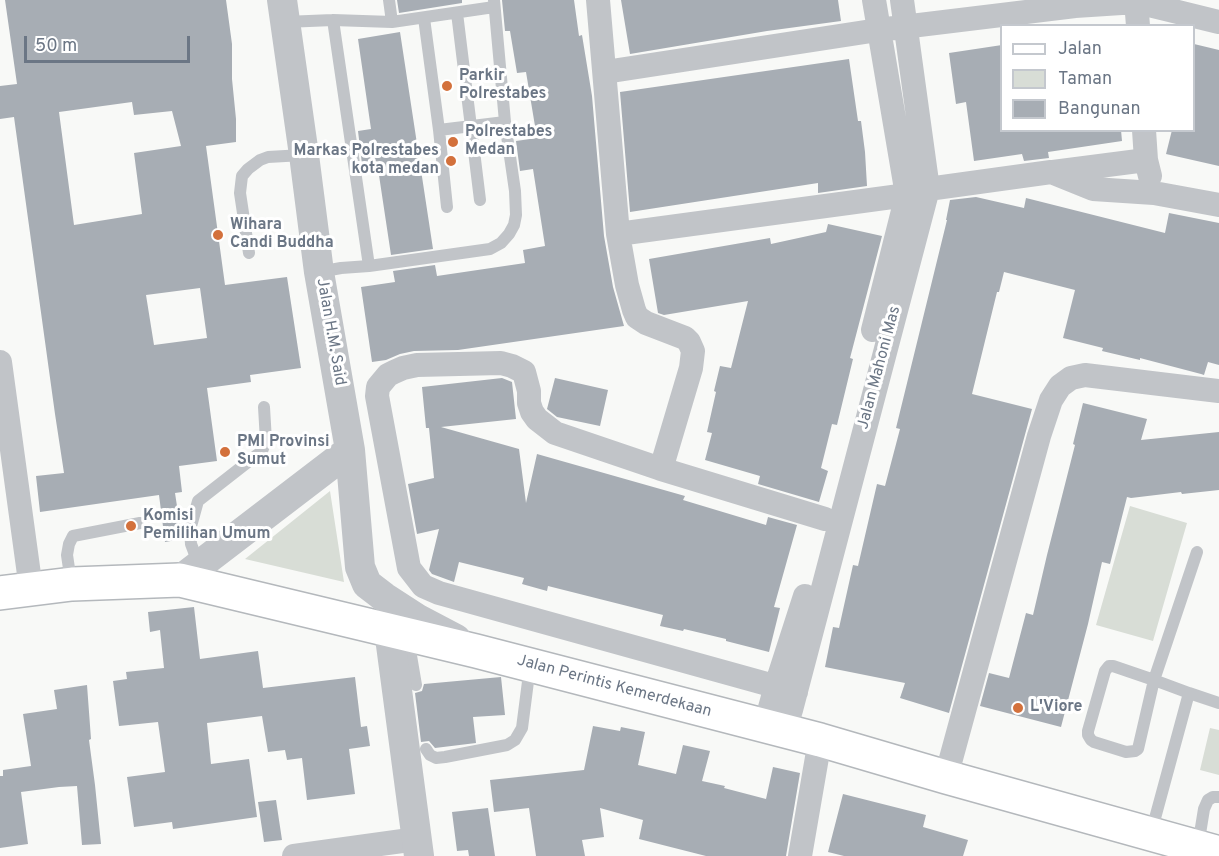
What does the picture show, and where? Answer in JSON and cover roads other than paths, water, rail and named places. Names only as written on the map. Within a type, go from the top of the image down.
[{"type":"main road","name":"Jalan Perintis Kemerdekaan","points":[[16,591],[190,572],[399,632],[820,740],[1208,850]]},
{"type":"street","points":[[598,0],[618,234],[627,285],[638,317],[652,326],[685,338],[693,351],[691,368],[661,469]]},
{"type":"street","name":"Jalan Mahoni Mas","points":[[786,689],[804,600],[825,519],[917,192],[878,30],[874,0]]},
{"type":"street","name":"Jalan Mahoni Mas","points":[[775,728],[917,192],[906,26],[902,0]]},
{"type":"street","points":[[605,72],[906,26],[1075,6],[1137,9],[1219,22]]},
{"type":"street","name":"Jalan H.M. Said","points":[[283,11],[320,273],[350,450],[360,567],[367,584],[384,597],[476,651]]},
{"type":"street","points":[[1144,132],[1146,160],[1154,193]]},
{"type":"street","points":[[618,234],[1146,160]]},
{"type":"street","points":[[1051,172],[1093,189],[1154,193],[1219,205]]},
{"type":"street","points":[[0,362],[16,591]]},
{"type":"street","points":[[786,689],[439,593],[423,586],[409,568],[377,396],[378,387],[394,372],[417,365],[501,363],[512,366],[524,372],[532,412],[544,426],[555,433],[661,469],[825,519]]},
{"type":"street","points":[[946,777],[1039,436],[1051,400],[1060,386],[1071,378],[1085,375],[1219,391]]},
{"type":"street","points":[[190,572],[350,450]]},
{"type":"street","points":[[294,856],[418,847],[399,632]]},
{"type":"street","points":[[800,856],[820,740]]},
{"type":"lane","points":[[388,0],[392,22]]},
{"type":"lane","points":[[283,11],[333,20],[392,22],[457,13],[494,4],[505,122],[515,191],[516,215],[509,234],[501,243],[490,249],[341,268],[320,273]]},
{"type":"lane","points":[[457,13],[480,200]]},
{"type":"lane","points":[[424,18],[440,130],[447,207]]},
{"type":"lane","points":[[333,20],[369,266]]},
{"type":"lane","points":[[440,130],[505,122]]},
{"type":"lane","points":[[249,253],[240,193],[242,176],[260,160],[268,157],[304,155]]},
{"type":"lane","points":[[190,572],[190,530],[198,501],[262,451],[266,441],[264,407]]},
{"type":"lane","points":[[72,584],[67,555],[73,536],[140,523]]},
{"type":"lane","points":[[1197,552],[1154,680],[1138,749],[1126,752],[1091,740],[1088,731],[1109,666],[1113,666],[1154,680],[1189,693],[1219,703]]},
{"type":"lane","points":[[399,632],[416,685]]},
{"type":"lane","points":[[426,749],[436,758],[507,745],[515,740],[522,728],[530,665]]},
{"type":"lane","points":[[1151,835],[1189,693]]},
{"type":"lane","points":[[1208,850],[1204,809],[1210,798],[1219,797]]},
{"type":"place","name":"Parkir Polrestabes","points":[[447,86]]},
{"type":"place","name":"Polrestabes Medan","points":[[453,142]]},
{"type":"place","name":"Markas Polrestabes kota medan","points":[[451,161]]},
{"type":"place","name":"Wihara Candi Buddha","points":[[218,235]]},
{"type":"place","name":"PMI Provinsi Sumut","points":[[225,452]]},
{"type":"place","name":"Komisi Pemilihan Umum","points":[[131,526]]},
{"type":"place","name":"L'Viore","points":[[1018,708]]}]
